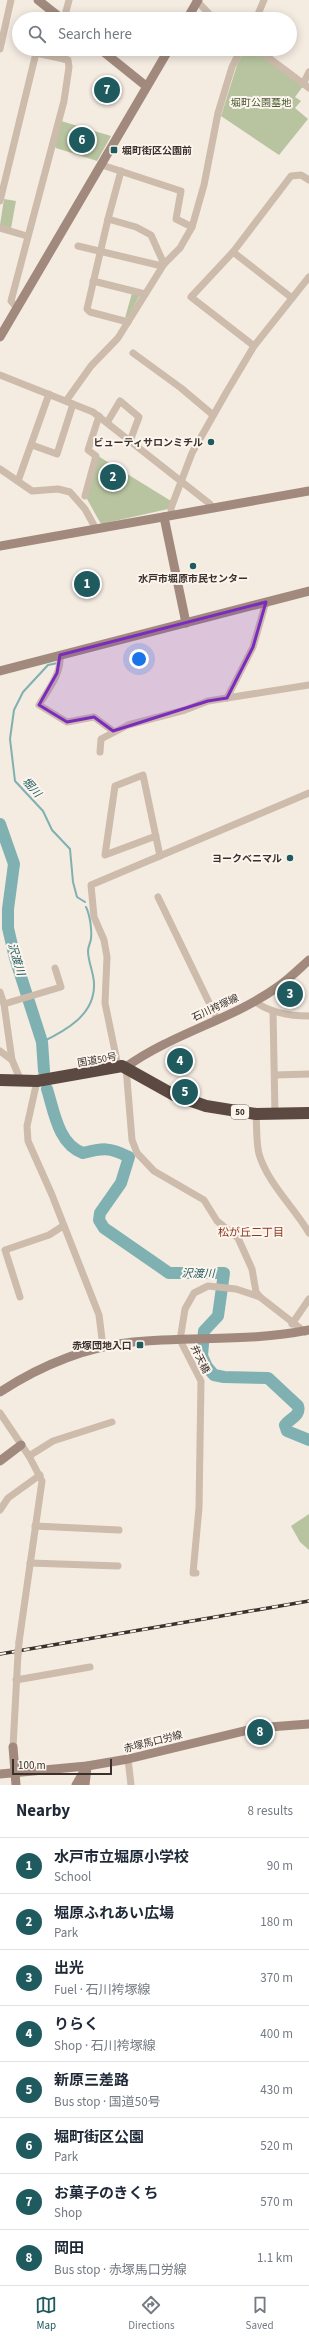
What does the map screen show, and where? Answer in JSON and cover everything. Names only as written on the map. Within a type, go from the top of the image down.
[{"type":"highway","name":"国道50号","points":[[0,1080],[37,1081],[122,1066],[185,1100],[225,1110],[256,1114],[309,1113]]},
{"type":"street","points":[[0,49],[11,0]]},
{"type":"street","points":[[38,0],[54,12]]},
{"type":"street","points":[[65,12],[69,0]]},
{"type":"street","points":[[259,12],[264,0]]},
{"type":"street","points":[[191,12],[197,1],[207,12]]},
{"type":"street","points":[[0,201],[35,56]]},
{"type":"street","points":[[17,308],[11,302],[64,101],[69,67],[68,60],[50,56]]},
{"type":"street","points":[[109,56],[146,86]]},
{"type":"street","points":[[0,337],[165,56]]},
{"type":"street","points":[[32,445],[57,454],[69,402],[91,366],[118,338],[163,265],[180,248],[192,227],[200,204],[218,113],[232,67],[238,56]]},
{"type":"street","points":[[266,56],[306,86],[309,72]]},
{"type":"street","points":[[102,165],[181,191],[176,219],[192,227]]},
{"type":"street","points":[[121,171],[100,251],[87,309],[90,312],[128,322]]},
{"type":"street","points":[[254,346],[191,297],[233,252],[291,176],[301,175],[309,180]]},
{"type":"street","points":[[108,219],[136,227],[151,235],[163,265]]},
{"type":"street","points":[[0,228],[28,236]]},
{"type":"street","points":[[78,246],[163,265]]},
{"type":"street","points":[[233,252],[292,298]]},
{"type":"street","points":[[186,622],[168,516],[192,454],[254,346],[292,298],[306,286],[309,277]]},
{"type":"street","points":[[94,281],[145,294]]},
{"type":"street","points":[[133,353],[181,388],[214,415]]},
{"type":"street","points":[[0,375],[69,402],[108,421],[130,441],[210,504],[212,508]]},
{"type":"street","points":[[18,481],[49,394]]},
{"type":"street","points":[[108,421],[120,401],[139,417],[130,441]]},
{"type":"street","points":[[85,496],[96,456],[88,450],[99,416]]},
{"type":"street","points":[[0,469],[32,491],[58,489],[70,492],[85,509],[96,529]]},
{"type":"street","points":[[0,546],[309,491]]},
{"type":"street","points":[[0,671],[309,591]]},
{"type":"street","points":[[227,698],[252,647],[266,602]]},
{"type":"street","points":[[60,655],[61,663],[58,673],[39,705],[67,722],[94,717],[113,731]]},
{"type":"street","points":[[100,752],[101,739],[113,731],[128,725],[185,710],[208,701],[309,685]]},
{"type":"street","points":[[156,836],[105,855],[115,786],[143,775],[156,836],[160,856]]},
{"type":"street","points":[[307,1332],[292,1324],[256,1292],[252,1269],[238,1238],[217,1221],[204,1200],[154,1171],[138,1153],[132,1140],[122,1066],[105,1003],[107,957],[104,940],[94,917],[91,884],[309,793]]},
{"type":"street","points":[[158,897],[217,1019]]},
{"type":"street","name":"石川袴塚線","points":[[122,1066],[149,1051],[254,1002],[279,986],[309,960]]},
{"type":"street","points":[[4,1004],[61,987],[55,968]]},
{"type":"street","points":[[0,992],[4,1004],[12,1060],[21,1081]]},
{"type":"street","points":[[254,1002],[273,1011],[287,1015],[309,1016]]},
{"type":"street","points":[[273,1011],[275,1114]]},
{"type":"street","points":[[0,1051],[12,1060]]},
{"type":"street","points":[[275,1075],[309,1074]]},
{"type":"street","points":[[37,1081],[30,1109],[27,1134],[31,1150],[52,1195],[99,1314],[103,1347]]},
{"type":"street","points":[[256,1114],[259,1154],[275,1186],[298,1214],[309,1233]]},
{"type":"street","points":[[20,1297],[5,1250],[49,1235],[63,1226]]},
{"type":"street","name":"弁天橋","points":[[196,1574],[193,1573],[199,1508],[201,1381],[180,1340],[185,1309],[189,1299],[200,1288],[217,1286],[236,1289],[260,1297]]},
{"type":"street","points":[[292,1324],[309,1299]]},
{"type":"street","points":[[0,1392],[56,1362],[103,1347],[146,1341],[228,1338],[307,1332]]},
{"type":"street","points":[[0,1413],[40,1475],[42,1487],[19,1642],[13,1747],[16,1785]]},
{"type":"street","points":[[29,1456],[53,1441],[112,1422]]},
{"type":"street","points":[[0,1461],[21,1445]]},
{"type":"street","points":[[0,1510],[8,1498],[40,1475]]},
{"type":"street","points":[[36,1526],[119,1530]]},
{"type":"street","points":[[30,1563],[118,1566]]},
{"type":"street","points":[[16,1680],[90,1667]]},
{"type":"street","name":"赤塚馬口労線","points":[[0,1774],[87,1766],[128,1759],[256,1728],[309,1724]]},
{"type":"street","points":[[128,1759],[131,1785]]},
{"type":"street","points":[[76,1785],[87,1766]]},
{"type":"street","points":[[84,1785],[87,1766]]},
{"type":"highlighted area","points":[[266,602],[253,647],[227,698],[208,701],[113,731],[94,717],[67,722],[39,705],[57,673],[60,655]]},
{"type":"green space","name":"堀町公園墓地","points":[[242,56],[267,56],[304,85],[295,97],[301,101],[295,108],[308,119],[279,155],[221,116],[238,62]]},
{"type":"green space","points":[[61,121],[111,136],[97,161],[56,148],[54,145]]},
{"type":"green space","points":[[4,199],[16,201],[11,228],[0,225]]},
{"type":"green space","points":[[132,293],[140,295],[128,317],[125,318]]},
{"type":"green space","points":[[98,456],[171,501],[168,509],[101,524],[87,499]]},
{"type":"green space","points":[[309,1514],[309,1550],[300,1542],[291,1526]]},
{"type":"waterway","name":"堀川","points":[[58,663],[48,665],[23,692],[14,710],[10,739],[15,781],[43,811],[52,830],[70,849],[73,882],[77,897],[85,902]]},
{"type":"waterway","name":"沢渡川","points":[[0,824],[14,864],[8,909],[8,928],[15,958],[42,1042],[44,1071]]},
{"type":"waterway","name":"堀川","points":[[42,1042],[69,1027],[90,1005],[93,995],[94,980],[88,951],[91,939],[91,927],[89,914],[86,907]]},
{"type":"waterway","name":"沢渡川","points":[[47,1089],[62,1135],[75,1149],[83,1153],[106,1149],[116,1151],[129,1157],[121,1183],[100,1213],[99,1220],[104,1228],[169,1273],[224,1273],[218,1316],[204,1331],[202,1356],[207,1367],[214,1375],[224,1377],[268,1378],[298,1406],[299,1409],[297,1415],[285,1425],[287,1431],[309,1440]]},
{"type":"railway","points":[[0,1654],[309,1601]]},
{"type":"place","name":"お菓子のきくち","points":[[107,90]]},
{"type":"place","name":"堀町街区公園","points":[[82,140]]},
{"type":"place","name":"堀町街区公園前","points":[[114,150]]},
{"type":"place","name":"ビューティサロンミチル","points":[[211,442]]},
{"type":"place","name":"堀原ふれあい広場","points":[[113,477]]},
{"type":"place","name":"水戸市堀原市民センター","points":[[193,566]]},
{"type":"place","name":"水戸市立堀原小学校","points":[[87,584]]},
{"type":"place","name":"ヨークベニマル","points":[[290,858]]},
{"type":"place","name":"出光","points":[[290,994]]},
{"type":"place","name":"りらく","points":[[180,1061]]},
{"type":"place","name":"新原三差路","points":[[185,1092]]},
{"type":"place","name":"赤塚団地入口","points":[[140,1345]]},
{"type":"place","name":"岡田","points":[[260,1732]]},
{"type":"district","name":"松が丘二丁目","points":[[251,1232]]}]
